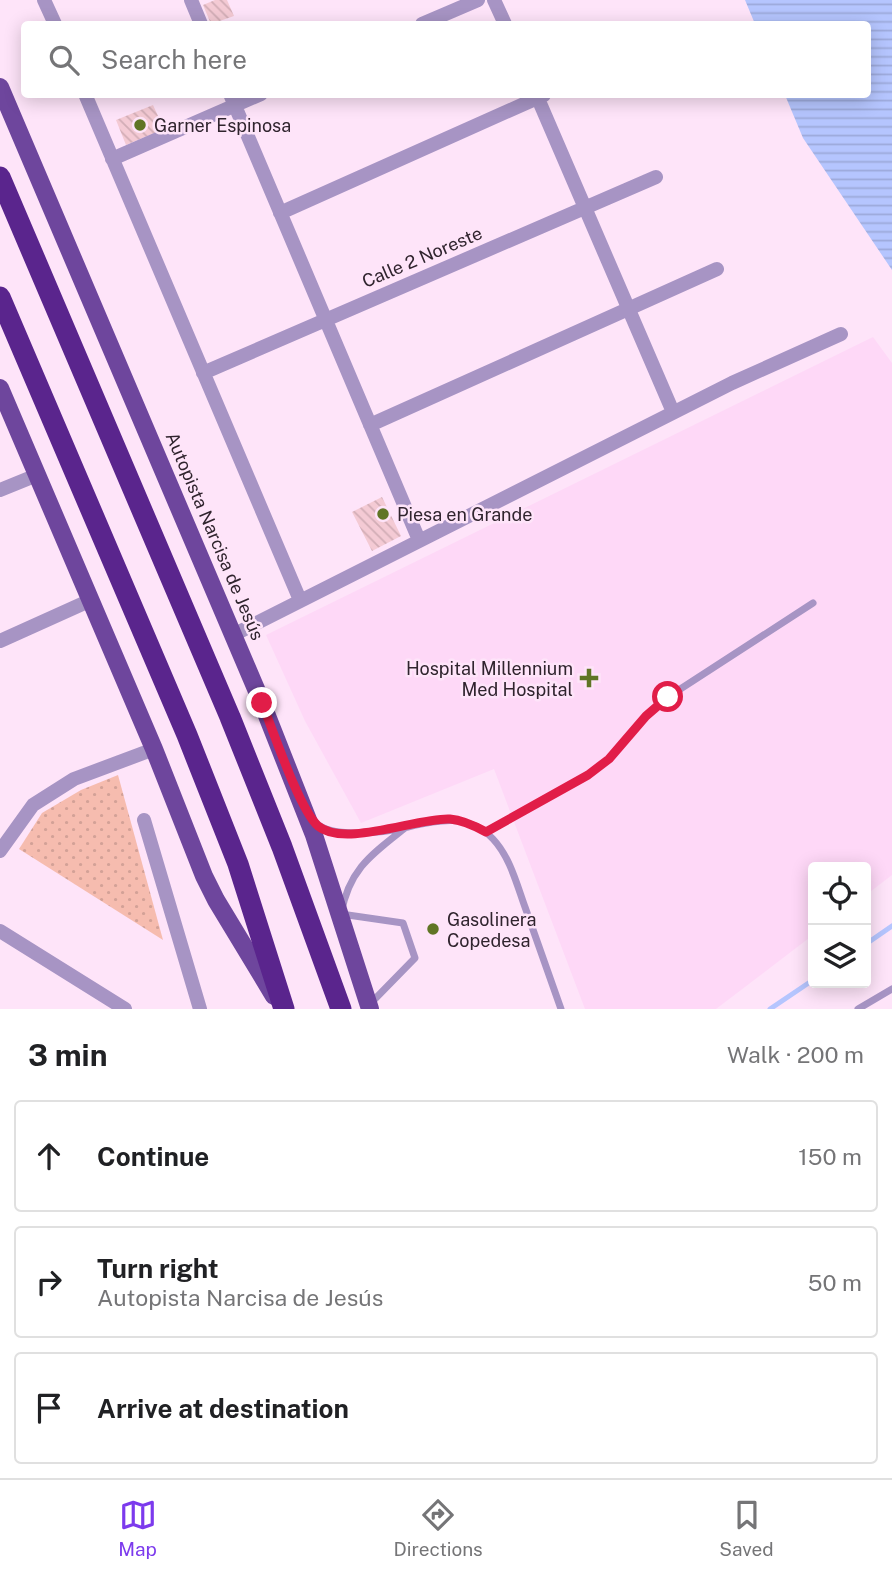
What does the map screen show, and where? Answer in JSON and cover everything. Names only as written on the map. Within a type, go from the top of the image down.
[{"type":"highway","points":[[0,177],[230,717],[341,1009]]},
{"type":"highway","points":[[0,296],[187,735],[228,838],[282,1009]]},
{"type":"main road","name":"Autopista Narcisa de Jesús","points":[[0,88],[233,635],[299,797],[341,914],[370,1008]]},
{"type":"main road","points":[[0,388],[154,749],[210,888],[282,1009]]},
{"type":"street","points":[[44,0],[54,21]]},
{"type":"street","points":[[192,0],[200,21]]},
{"type":"street","points":[[429,21],[478,0]]},
{"type":"street","points":[[494,0],[504,21]]},
{"type":"street","points":[[87,98],[300,600]]},
{"type":"street","points":[[280,213],[536,98]]},
{"type":"street","points":[[541,98],[673,412]]},
{"type":"street","points":[[112,159],[233,100],[419,540]]},
{"type":"street","name":"Calle 2 Noreste","points":[[204,373],[656,177]]},
{"type":"street","points":[[370,425],[718,269]]},
{"type":"street","points":[[233,635],[673,412],[841,334]]},
{"type":"street","points":[[0,490],[37,475]]},
{"type":"street","points":[[0,641],[91,600]]},
{"type":"street","points":[[2,842],[33,805],[74,779],[154,749]]},
{"type":"street","points":[[144,820],[200,1009]]},
{"type":"street","points":[[0,931],[125,1009]]},
{"type":"lane","points":[[486,832],[588,775],[609,759],[646,716],[668,697],[813,603]]},
{"type":"lane","points":[[299,797],[318,826],[328,832],[344,834],[450,819],[486,832],[499,846],[513,874],[561,1009]]},
{"type":"lane","points":[[370,1008],[415,958],[403,923],[341,914],[344,897],[364,860],[406,827]]},
{"type":"lane","points":[[858,1009],[892,989]]},
{"type":"shaded area","name":"Hospital Millennium Med Hospital","points":[[873,337],[892,363],[892,875],[871,891],[871,862],[808,862],[808,939],[716,1009],[585,1009],[494,769],[361,823],[305,721],[266,635]]},
{"type":"shaded area","points":[[118,775],[163,940],[19,849],[42,813],[81,790]]},
{"type":"water","points":[[745,0],[892,0],[892,270],[803,138],[786,98],[871,98],[871,21],[754,21]]},
{"type":"building","points":[[215,0],[227,0],[234,16],[210,21],[203,5]]},
{"type":"building","name":"Garner Espinosa","points":[[153,105],[164,129],[126,145],[116,120]]},
{"type":"building","points":[[382,497],[401,536],[372,551],[352,512]]},
{"type":"waterway","points":[[871,941],[892,926]]},
{"type":"waterway","points":[[770,1009],[808,983]]},
{"type":"place","name":"Garner Espinosa","points":[[140,125]]},
{"type":"place","name":"Piesa en Grande","points":[[383,514]]},
{"type":"place","name":"Hospital Millennium Med Hospital","points":[[589,678]]},
{"type":"place","name":"Gasolinera Copedesa","points":[[433,929]]},
{"type":"route","points":[[262,703],[299,797],[318,826],[328,832],[344,834],[450,819],[476,826],[486,832],[588,775],[609,759],[646,716],[668,697]]}]
